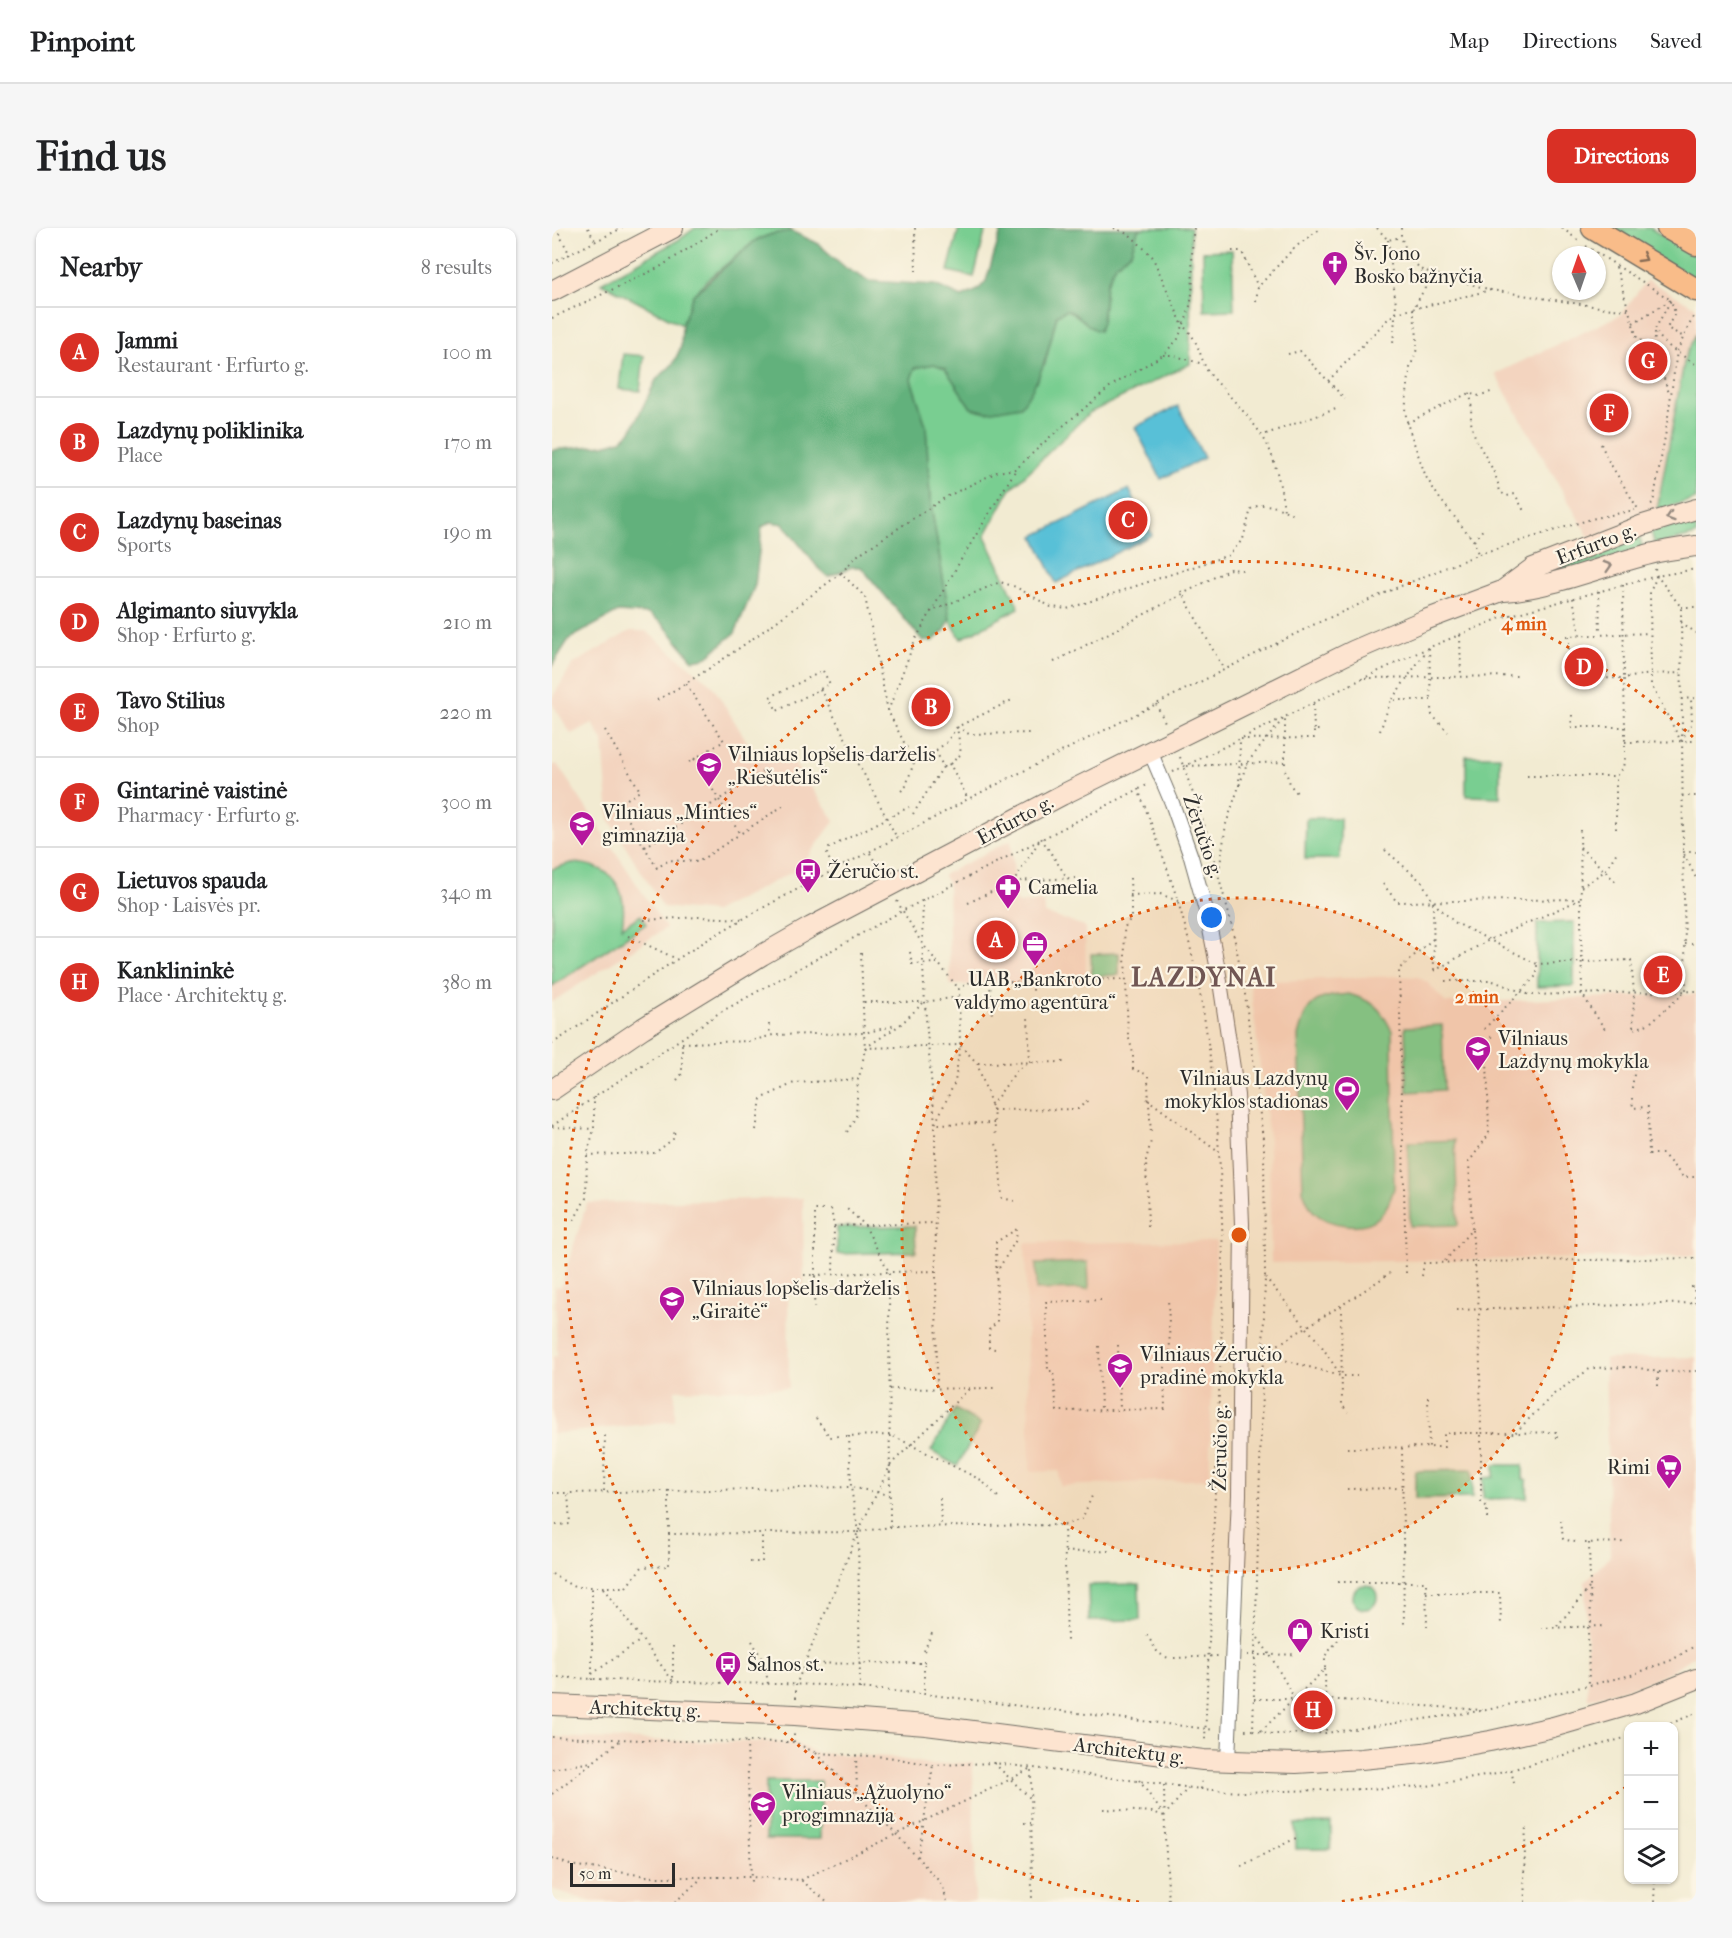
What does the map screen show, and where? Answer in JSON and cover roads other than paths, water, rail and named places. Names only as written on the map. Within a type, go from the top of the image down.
[{"type":"main road","points":[[1593,228],[1696,290]]},
{"type":"main road","points":[[1668,228],[1696,244]]},
{"type":"street","points":[[552,291],[673,228]]},
{"type":"street","name":"Erfurto g.","points":[[1502,591],[1533,568],[1643,525],[1696,509]]},
{"type":"street","name":"Erfurto g.","points":[[552,1090],[705,988],[801,933],[1062,795],[1353,651],[1425,620],[1502,591],[1566,580],[1650,553],[1696,546]]},
{"type":"street","name":"Žėručio g.","points":[[1150,751],[1191,857],[1207,914],[1219,975],[1237,1095],[1242,1234],[1239,1495],[1228,1761]]},
{"type":"street","name":"Architektų g.","points":[[552,1705],[795,1715],[914,1724],[1203,1760],[1307,1762],[1434,1751],[1553,1727],[1636,1703],[1696,1679]]},
{"type":"water","points":[[1178,406],[1204,458],[1161,479],[1135,427]]},
{"type":"water","points":[[1129,489],[1152,535],[1056,583],[1034,536]]},
{"type":"place","name":"Šv. Jono Bosko bažnyčia","points":[[1335,287]]},
{"type":"place","name":"Lietuvos spauda","points":[[1648,361]]},
{"type":"place","name":"Gintarinė vaistinė","points":[[1609,413]]},
{"type":"place","name":"Lazdynų baseinas","points":[[1128,520]]},
{"type":"place","name":"Algimanto siuvykla","points":[[1584,667]]},
{"type":"place","name":"Lazdynų poliklinika","points":[[931,707]]},
{"type":"place","name":"Vilniaus lopšelis-darželis „Riešutėlis“","points":[[709,788]]},
{"type":"place","name":"Vilniaus „Minties“ gimnazija","points":[[582,847]]},
{"type":"place","name":"Žėručio st.","points":[[808,894]]},
{"type":"place","name":"Camelia","points":[[1008,910]]},
{"type":"place","name":"Jammi","points":[[996,940]]},
{"type":"place","name":"UAB „Bankroto valdymo agentūra“","points":[[1035,967]]},
{"type":"place","name":"Tavo Stilius","points":[[1663,975]]},
{"type":"place","name":"Vilniaus Lazdynų mokykla","points":[[1478,1072]]},
{"type":"place","name":"Vilniaus Lazdynų mokyklos stadionas","points":[[1347,1112]]},
{"type":"place","name":"Vilniaus lopšelis-darželis „Giraitė“","points":[[672,1322]]},
{"type":"place","name":"Vilniaus Žėručio pradinė mokykla","points":[[1120,1389]]},
{"type":"place","name":"Rimi","points":[[1669,1490]]},
{"type":"place","name":"Kristi","points":[[1300,1654]]},
{"type":"place","name":"Šalnos st.","points":[[728,1687]]},
{"type":"place","name":"Kanklininkė","points":[[1313,1710]]},
{"type":"place","name":"Vilniaus „Ąžuolyno“ progimnazija","points":[[763,1827]]},
{"type":"district","name":"LAZDYNAI","points":[[1204,977]]}]
